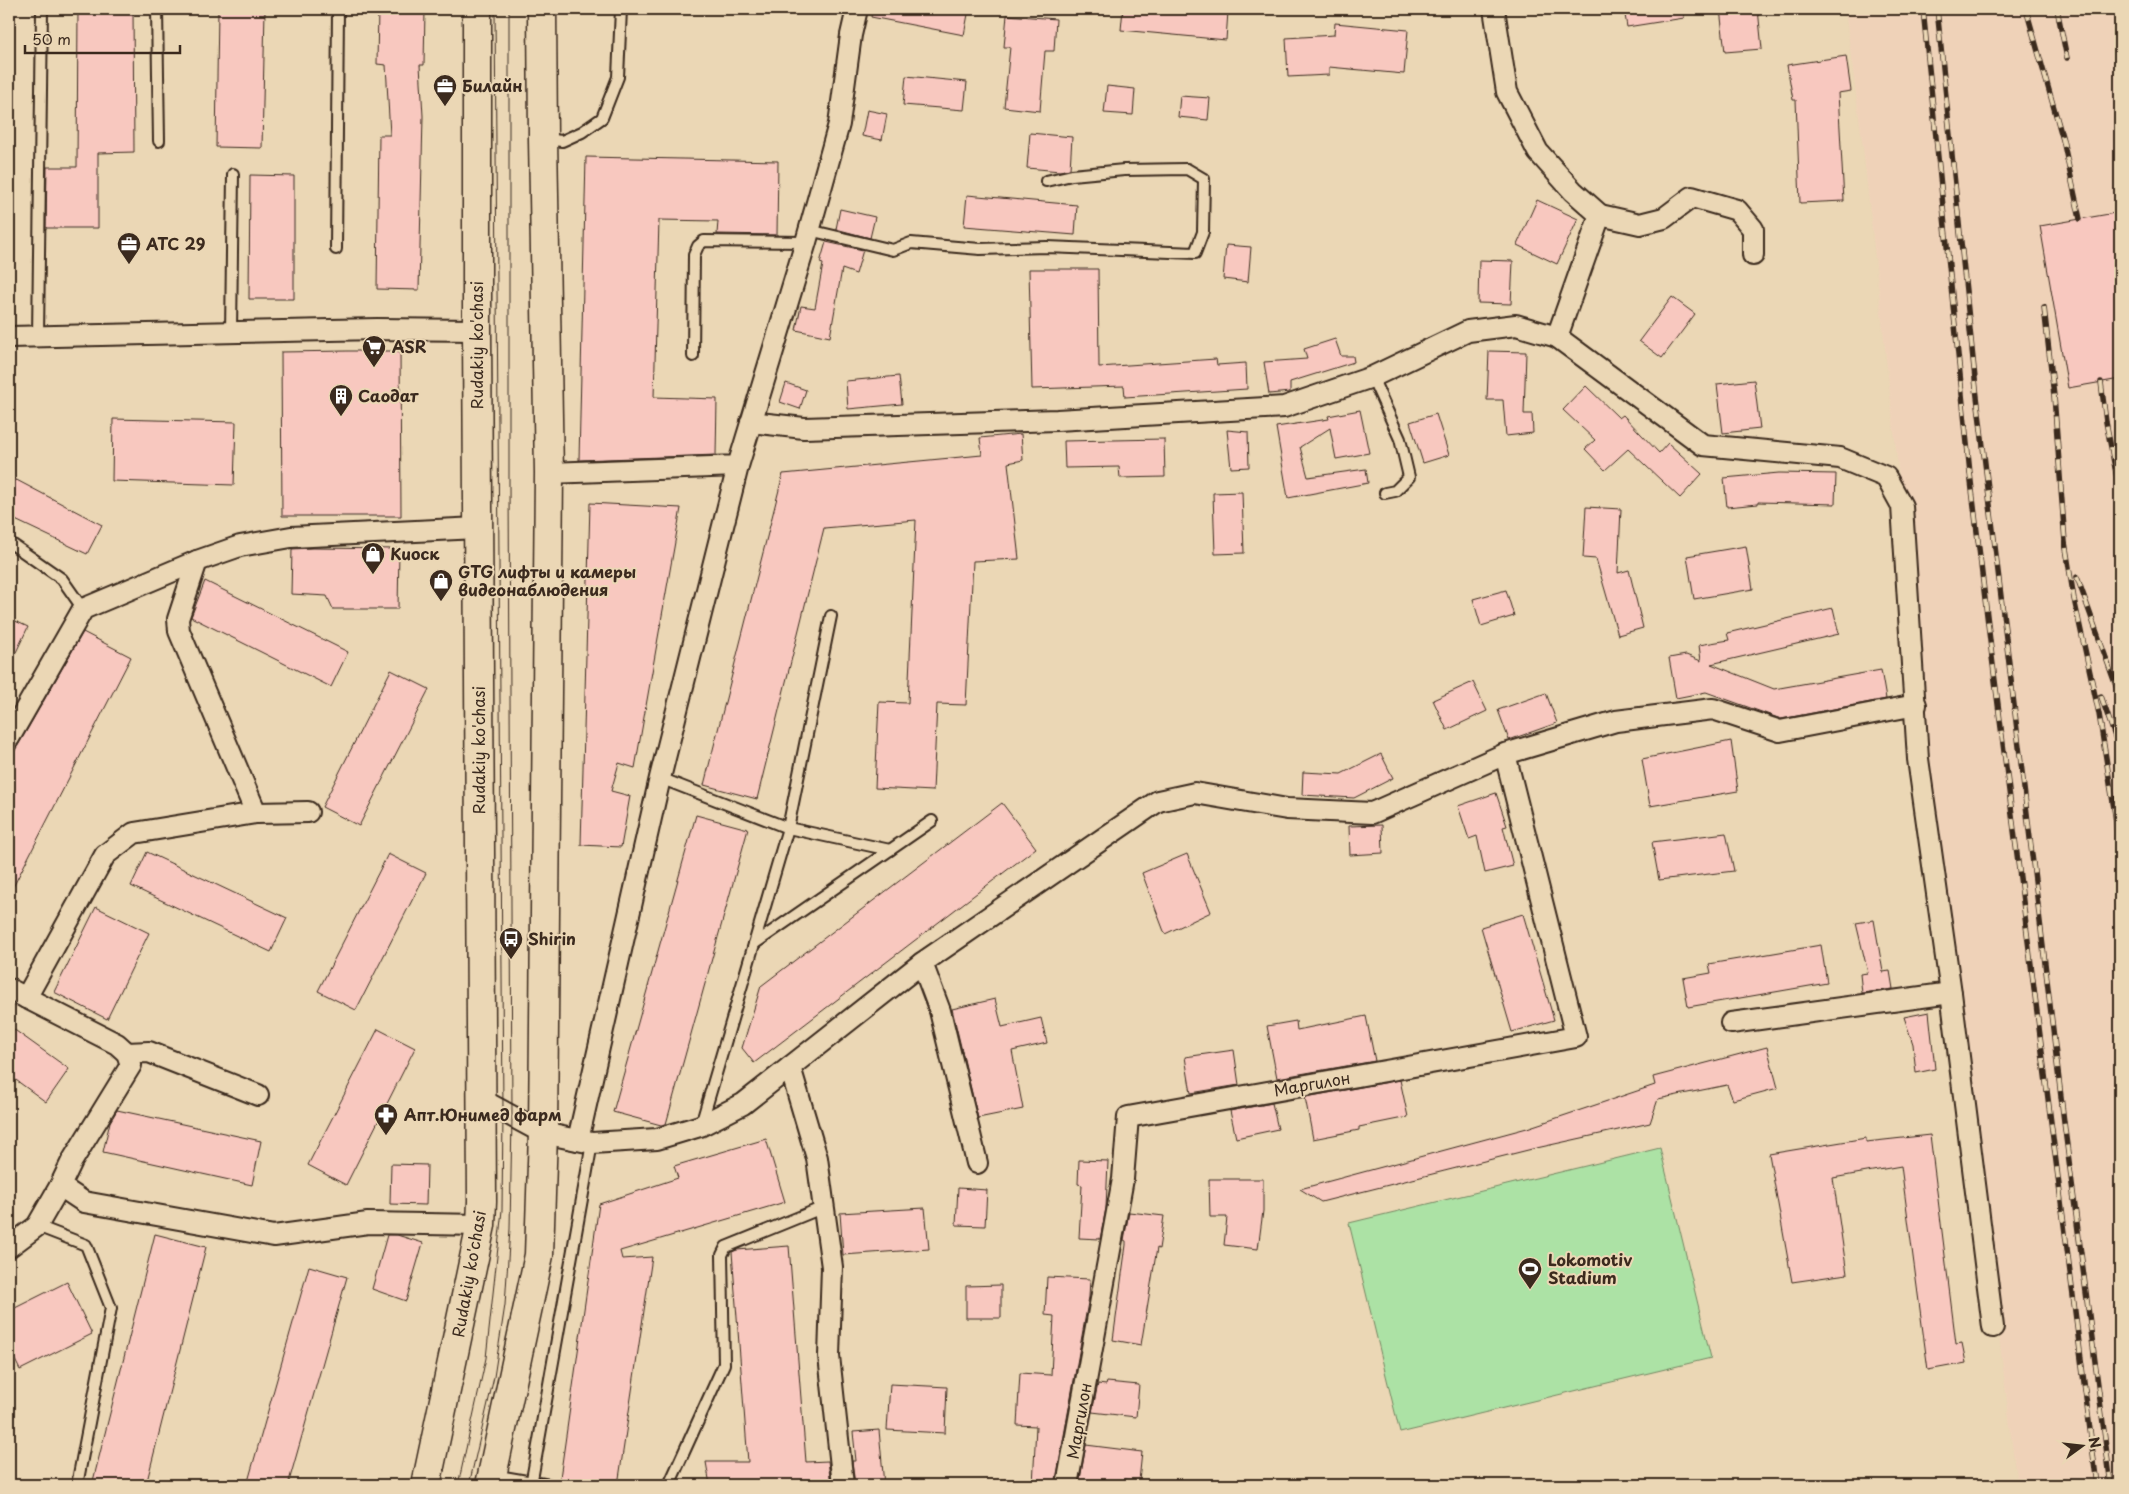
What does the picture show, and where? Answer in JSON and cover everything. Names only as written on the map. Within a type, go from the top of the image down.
[{"type":"main road","name":"Rudakiy ko'chasi","points":[[426,1485],[481,1225],[477,9]]},
{"type":"main road","points":[[491,1480],[539,1255],[543,1133],[549,473],[542,9]]},
{"type":"street","points":[[585,1142],[660,778],[738,466],[808,236],[839,124],[850,35],[857,9]]},
{"type":"street","points":[[1494,9],[1506,92],[1538,152],[1573,192],[1600,215],[1640,224],[1664,218],[1692,198],[1737,210],[1753,229],[1753,255]]},
{"type":"street","points":[[1557,337],[1600,215]]},
{"type":"street","points":[[751,422],[804,428],[1058,420],[1284,406],[1372,377],[1468,330],[1516,325],[1557,337],[1703,445],[1840,458],[1886,476],[1902,506],[1918,759],[1952,993],[1993,1327]]},
{"type":"street","points":[[9,337],[377,329],[477,330]]},
{"type":"street","points":[[549,473],[738,466]]},
{"type":"street","points":[[9,738],[82,609],[197,561],[240,546],[291,538],[478,528]]},
{"type":"street","points":[[197,561],[178,619],[179,631],[256,812]]},
{"type":"street","points":[[482,1100],[543,1133],[585,1142],[657,1139],[700,1126],[743,1104],[922,963],[1158,801],[1195,793],[1287,809],[1372,813],[1505,754],[1616,721],[1714,709],[1780,731],[1916,705]]},
{"type":"street","name":"Маргилон","points":[[1067,1485],[1123,1180],[1128,1117],[1576,1037],[1505,754]]},
{"type":"street","points":[[9,1247],[37,1226],[72,1161],[131,1065],[127,1053],[117,1044],[17,993],[105,855],[134,833],[256,812],[308,812]]},
{"type":"street","points":[[922,963],[940,1012],[977,1163]]},
{"type":"street","points":[[1731,1023],[1952,993]]},
{"type":"street","points":[[127,1053],[149,1052],[258,1095]]},
{"type":"street","points":[[790,1068],[817,1158],[832,1267],[829,1356],[843,1485]]},
{"type":"street","points":[[60,1186],[84,1202],[274,1236],[368,1224],[481,1225]]},
{"type":"lane","points":[[38,337],[42,9]]},
{"type":"lane","points":[[157,9],[159,141]]},
{"type":"lane","points":[[336,249],[338,9]]},
{"type":"lane","points":[[543,139],[562,141],[582,132],[602,118],[618,77],[621,9]]},
{"type":"lane","points":[[693,356],[694,255],[698,246],[704,241],[808,236],[894,250],[911,243],[980,249],[1047,247],[1195,253],[1203,232],[1204,179],[1187,169],[1116,171],[1072,175],[1046,182]]},
{"type":"lane","points":[[231,332],[233,174]]},
{"type":"lane","points":[[1372,377],[1400,439],[1409,477],[1395,491],[1385,493]]},
{"type":"lane","points":[[9,542],[62,579],[82,609]]},
{"type":"lane","points":[[700,1126],[788,828],[831,616]]},
{"type":"lane","points":[[660,778],[788,828],[890,850]]},
{"type":"lane","points":[[754,944],[932,821]]},
{"type":"lane","points":[[531,1484],[585,1142]]},
{"type":"lane","points":[[669,1485],[724,1364],[722,1255],[726,1247],[824,1208]]},
{"type":"lane","points":[[37,1226],[86,1245],[111,1308],[77,1485]]},
{"type":"lane","points":[[491,1480],[550,1485]]},
{"type":"shaded area","points":[[1845,9],[2120,9],[2120,1485],[2017,1485],[1929,751],[1863,147]]},
{"type":"green space","name":"Lokomotiv Stadium","points":[[1660,1148],[1711,1358],[1400,1433],[1349,1223]]},
{"type":"building","points":[[78,9],[133,9],[134,152],[98,153],[98,228],[46,228],[47,167],[77,167]]},
{"type":"building","points":[[218,9],[265,9],[262,148],[216,147]]},
{"type":"building","points":[[378,9],[425,9],[424,65],[420,65],[423,116],[419,290],[377,289],[379,135],[390,135],[386,65],[377,64]]},
{"type":"building","points":[[872,9],[969,9],[964,35],[871,17]]},
{"type":"building","points":[[1123,9],[1228,11],[1226,40],[1121,30]]},
{"type":"building","points":[[1624,9],[1683,9],[1684,18],[1627,27]]},
{"type":"building","points":[[1720,9],[1758,9],[1762,49],[1725,52]]},
{"type":"building","points":[[1007,15],[1056,19],[1054,51],[1045,51],[1040,111],[1004,107],[1010,47],[1004,47]]},
{"type":"building","points":[[1335,23],[1408,30],[1404,74],[1329,67],[1329,75],[1288,77],[1286,38],[1334,35]]},
{"type":"building","points":[[1846,56],[1851,91],[1838,93],[1844,201],[1800,203],[1796,100],[1793,100],[1787,65]]},
{"type":"building","points":[[906,76],[967,82],[964,110],[903,105]]},
{"type":"building","points":[[1107,86],[1135,89],[1133,115],[1104,113]]},
{"type":"building","points":[[1180,96],[1210,98],[1208,120],[1178,117]]},
{"type":"building","points":[[867,110],[887,114],[882,140],[862,136]]},
{"type":"building","points":[[1030,133],[1072,137],[1070,169],[1060,171],[1027,168]]},
{"type":"building","points":[[586,157],[778,161],[777,235],[717,234],[718,221],[659,220],[654,397],[717,399],[716,455],[579,460]]},
{"type":"building","points":[[250,175],[294,176],[294,299],[249,299]]},
{"type":"building","points":[[967,195],[1077,205],[1075,235],[964,226]]},
{"type":"building","points":[[1537,200],[1578,219],[1557,264],[1517,245]]},
{"type":"building","points":[[840,209],[875,217],[870,238],[836,229]]},
{"type":"building","points":[[2115,213],[2120,242],[2120,379],[2068,388],[2040,226]]},
{"type":"building","points":[[826,242],[863,250],[856,274],[842,269],[830,337],[796,330],[801,306],[815,308],[823,264],[820,263]]},
{"type":"building","points":[[1226,245],[1251,247],[1248,282],[1223,279]]},
{"type":"building","points":[[1479,260],[1513,261],[1511,304],[1478,303]]},
{"type":"building","points":[[1029,269],[1098,269],[1099,367],[1216,359],[1217,365],[1246,363],[1247,389],[1125,397],[1124,386],[1032,389]]},
{"type":"building","points":[[1672,297],[1695,314],[1662,358],[1639,341]]},
{"type":"building","points":[[1335,339],[1341,356],[1353,356],[1354,362],[1290,382],[1290,392],[1269,394],[1264,362],[1307,359],[1304,349]]},
{"type":"building","name":"Саодат","points":[[400,351],[401,516],[282,516],[281,352]]},
{"type":"building","points":[[1489,351],[1526,352],[1524,414],[1532,414],[1533,433],[1506,436],[1503,400],[1487,400]]},
{"type":"building","points":[[899,376],[902,404],[848,409],[846,381]]},
{"type":"building","points":[[1754,380],[1760,429],[1723,433],[1717,384]]},
{"type":"building","points":[[786,383],[806,390],[800,409],[780,402]]},
{"type":"building","points":[[1586,386],[1619,418],[1623,415],[1659,453],[1668,443],[1702,474],[1680,498],[1628,449],[1605,470],[1585,449],[1595,440],[1563,410]]},
{"type":"building","points":[[1360,410],[1369,453],[1336,459],[1330,428],[1300,447],[1308,477],[1366,469],[1368,483],[1288,498],[1276,427],[1329,419],[1328,416]]},
{"type":"building","points":[[1436,414],[1449,455],[1423,463],[1410,422]]},
{"type":"building","points":[[113,419],[236,422],[234,485],[112,481]]},
{"type":"building","points":[[1227,430],[1248,432],[1249,467],[1231,468]]},
{"type":"building","points":[[1021,434],[1023,460],[1008,463],[1019,559],[973,561],[966,705],[937,704],[933,791],[875,788],[879,702],[908,703],[916,520],[824,528],[757,799],[704,785],[783,474],[982,455],[980,438]]},
{"type":"building","points":[[1164,439],[1165,477],[1120,478],[1119,467],[1065,468],[1064,441]]},
{"type":"building","points":[[1779,473],[1836,474],[1835,504],[1758,502],[1758,504],[1727,507],[1724,478]]},
{"type":"building","points":[[9,476],[102,525],[87,554],[9,517]]},
{"type":"building","points":[[1242,492],[1244,553],[1215,554],[1213,493]]},
{"type":"building","points":[[590,503],[681,508],[635,768],[619,763],[611,791],[630,796],[621,847],[581,845]]},
{"type":"building","points":[[1586,507],[1621,509],[1618,573],[1629,570],[1643,628],[1618,635],[1596,559],[1583,558]]},
{"type":"building","points":[[1746,546],[1753,589],[1694,599],[1687,556]]},
{"type":"building","points":[[292,549],[399,549],[398,609],[333,609],[327,596],[291,594]]},
{"type":"building","points":[[205,581],[348,652],[331,687],[191,617]]},
{"type":"building","points":[[1506,590],[1514,616],[1481,626],[1473,599]]},
{"type":"building","points":[[1833,608],[1839,634],[1711,664],[1774,689],[1881,670],[1886,699],[1781,719],[1706,692],[1676,698],[1669,658],[1686,655],[1701,661],[1699,645],[1729,640],[1727,633]]},
{"type":"building","points":[[9,618],[28,627],[9,667]]},
{"type":"building","points":[[83,632],[131,657],[9,895],[9,761]]},
{"type":"building","points":[[391,670],[429,689],[359,826],[322,807]]},
{"type":"building","points":[[1473,682],[1487,711],[1447,730],[1433,700]]},
{"type":"building","points":[[1546,693],[1557,723],[1509,740],[1498,710]]},
{"type":"building","points":[[1731,741],[1738,791],[1650,806],[1642,759]]},
{"type":"building","points":[[1381,754],[1393,778],[1354,798],[1302,795],[1303,772],[1341,774]]},
{"type":"building","points":[[1496,793],[1507,826],[1503,827],[1513,866],[1485,873],[1477,836],[1469,839],[1458,806]]},
{"type":"building","points":[[1002,803],[1036,848],[754,1063],[742,1048],[761,986]]},
{"type":"building","points":[[696,815],[748,829],[666,1124],[661,1125],[613,1112]]},
{"type":"building","points":[[1382,825],[1383,853],[1350,855],[1349,826]]},
{"type":"building","points":[[1726,833],[1734,871],[1659,880],[1652,842]]},
{"type":"building","points":[[147,852],[287,918],[271,952],[131,886]]},
{"type":"building","points":[[388,854],[426,873],[356,1010],[318,991]]},
{"type":"building","points":[[1187,854],[1211,912],[1165,934],[1142,873]]},
{"type":"building","points":[[96,907],[149,933],[107,1019],[54,992]]},
{"type":"building","points":[[1523,914],[1554,1020],[1512,1032],[1481,927]]},
{"type":"building","points":[[1874,920],[1883,972],[1890,971],[1893,989],[1862,993],[1860,974],[1868,973],[1856,923]]},
{"type":"building","points":[[1821,945],[1827,983],[1688,1007],[1683,978],[1711,973],[1709,964]]},
{"type":"building","points":[[995,999],[1002,1027],[1041,1018],[1047,1043],[1012,1051],[1023,1109],[978,1118],[952,1009]]},
{"type":"building","points":[[1929,1012],[1935,1069],[1916,1073],[1913,1044],[1904,1017]]},
{"type":"building","points":[[1366,1016],[1375,1061],[1277,1078],[1267,1026],[1296,1021],[1297,1030]]},
{"type":"building","points":[[9,1026],[69,1069],[46,1102],[9,1075]]},
{"type":"building","points":[[378,1029],[415,1048],[346,1185],[308,1165]]},
{"type":"building","points":[[1767,1047],[1778,1088],[1733,1100],[1727,1085],[1658,1099],[1650,1123],[1532,1149],[1321,1202],[1300,1189],[1527,1128],[1655,1085],[1653,1077]]},
{"type":"building","points":[[1234,1050],[1239,1085],[1191,1093],[1185,1057]]},
{"type":"building","points":[[1400,1080],[1408,1117],[1359,1127],[1359,1130],[1313,1139],[1305,1097]]},
{"type":"building","points":[[1272,1103],[1278,1129],[1236,1138],[1230,1111]]},
{"type":"building","points":[[117,1110],[261,1141],[252,1185],[103,1152],[110,1122]]},
{"type":"building","points":[[1930,1135],[1956,1344],[1962,1343],[1966,1363],[1928,1370],[1901,1166],[1833,1178],[1847,1274],[1792,1282],[1769,1154],[1866,1138],[1866,1142]]},
{"type":"building","points":[[766,1139],[785,1202],[620,1251],[622,1259],[652,1257],[618,1485],[559,1485],[599,1204],[678,1178],[674,1166]]},
{"type":"building","points":[[1079,1160],[1108,1161],[1106,1208],[1100,1239],[1079,1238],[1082,1185],[1078,1184]]},
{"type":"building","points":[[391,1164],[427,1165],[426,1205],[390,1204]]},
{"type":"building","points":[[1209,1179],[1263,1179],[1263,1211],[1258,1249],[1224,1245],[1227,1217],[1210,1217]]},
{"type":"building","points":[[958,1188],[987,1190],[985,1226],[956,1225]]},
{"type":"building","points":[[925,1208],[929,1249],[843,1255],[840,1213]]},
{"type":"building","points":[[1129,1212],[1164,1216],[1141,1345],[1113,1340]]},
{"type":"building","points":[[155,1234],[206,1247],[146,1485],[92,1485]]},
{"type":"building","points":[[387,1235],[397,1235],[423,1243],[406,1301],[372,1289]]},
{"type":"building","points":[[789,1246],[806,1462],[828,1461],[831,1485],[710,1485],[706,1462],[748,1462],[732,1252]]},
{"type":"building","points":[[309,1266],[347,1277],[288,1485],[247,1485]]},
{"type":"building","points":[[1047,1277],[1090,1279],[1089,1297],[1055,1485],[1033,1485],[1036,1426],[1017,1425],[1020,1373],[1051,1375],[1054,1316],[1045,1315]]},
{"type":"building","points":[[67,1282],[92,1334],[20,1370],[9,1348],[9,1311]]},
{"type":"building","points":[[1001,1285],[1001,1318],[966,1318],[966,1286]]},
{"type":"building","points":[[1107,1382],[1139,1385],[1136,1417],[1092,1412],[1098,1384],[1106,1385]]},
{"type":"building","points":[[890,1384],[947,1387],[945,1433],[887,1430]]},
{"type":"building","points":[[879,1430],[884,1485],[855,1485],[852,1461],[856,1461],[853,1432]]},
{"type":"building","points":[[1086,1445],[1142,1452],[1139,1481],[1125,1479],[1124,1485],[1079,1485]]},
{"type":"tram line","points":[[458,1485],[486,1358],[502,1210],[503,1112],[495,9]]},
{"type":"tram line","points":[[469,1485],[494,1377],[505,1305],[510,1229],[512,1117],[509,9]]},
{"type":"railway","points":[[1923,9],[1970,473],[2097,1485]]},
{"type":"railway","points":[[1937,9],[1976,388],[2065,1130],[2111,1485]]},
{"type":"railway","points":[[2026,9],[2063,140],[2080,219]]},
{"type":"railway","points":[[2057,9],[2067,58]]},
{"type":"railway","points":[[2044,307],[2054,396],[2065,542],[2074,599],[2099,714],[2116,821],[2120,878]]},
{"type":"railway","points":[[2101,382],[2106,422],[2120,493]]},
{"type":"railway","points":[[2077,577],[2120,697]]},
{"type":"railway","points":[[2101,696],[2120,751]]},
{"type":"place","name":"Билайн","points":[[445,107]]},
{"type":"place","name":"АТС 29","points":[[129,265]]},
{"type":"place","name":"ASR","points":[[374,368]]},
{"type":"place","name":"Саодат","points":[[341,417]]},
{"type":"place","name":"Киоск","points":[[373,575]]},
{"type":"place","name":"GTG лифты и камеры видеонаблюдения","points":[[441,602]]},
{"type":"place","name":"Shirin","points":[[511,960]]},
{"type":"place","name":"Апт.Юнимед фарм","points":[[386,1136]]},
{"type":"place","name":"Lokomotiv Stadium","points":[[1530,1290]]}]
